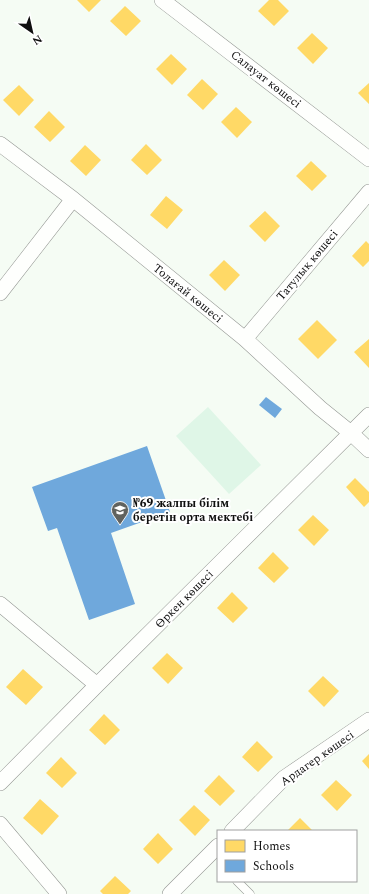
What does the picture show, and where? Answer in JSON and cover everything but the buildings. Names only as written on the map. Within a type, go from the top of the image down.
[{"type":"street","name":"Салауат көшесі","points":[[162,0],[369,159]]},
{"type":"street","name":"Толағай көшесі","points":[[0,144],[73,199],[245,339],[320,408],[369,450]]},
{"type":"street","name":"Татулық көшесі","points":[[245,339],[369,192]]},
{"type":"street","points":[[0,293],[73,199]]},
{"type":"street","name":"Өркен көшесі","points":[[0,783],[369,415]]},
{"type":"street","points":[[0,604],[97,685]]},
{"type":"street","name":"Ардагер көшесі","points":[[233,830],[284,778],[369,720]]},
{"type":"street","points":[[0,824],[59,894]]},
{"type":"street","points":[[170,894],[216,853]]},
{"type":"lane","points":[[238,882],[250,894]]},
{"type":"green space","points":[[208,407],[261,465],[229,494],[176,436]]},
{"type":"place","name":"№69 жалпы білім беретін орта мектебі","points":[[120,525]]}]
